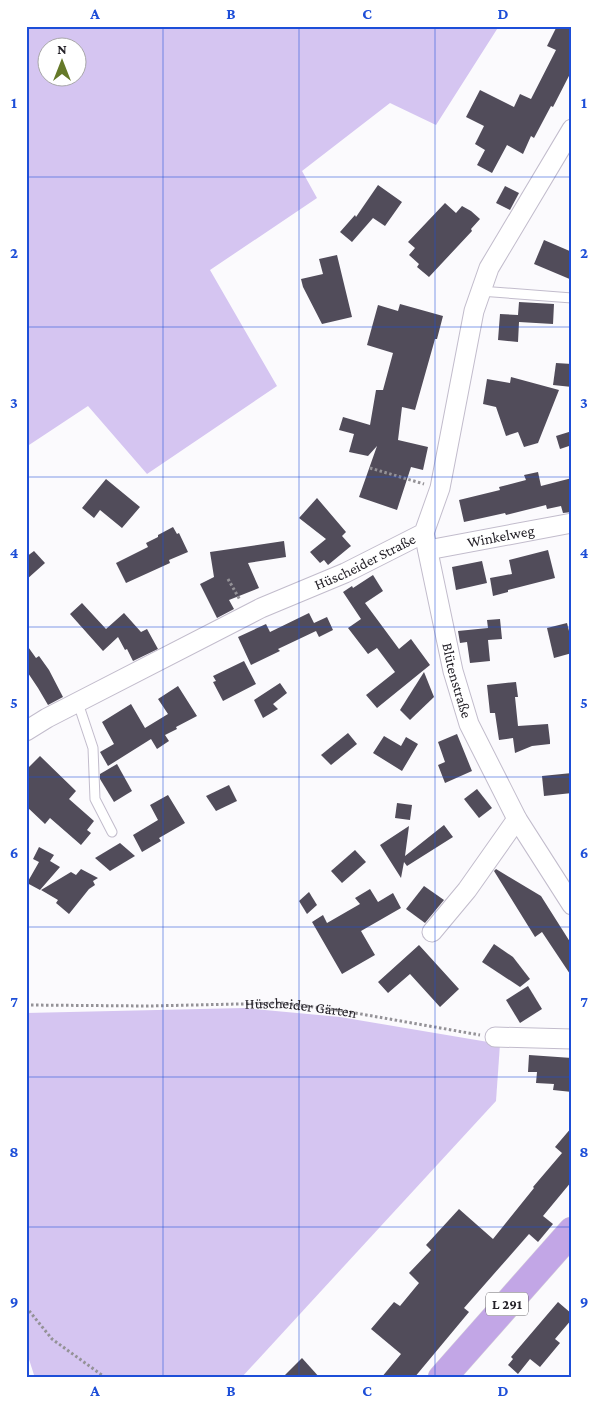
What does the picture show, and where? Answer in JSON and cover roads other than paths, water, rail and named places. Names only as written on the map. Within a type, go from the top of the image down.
[{"type":"main road","name":"L 291","points":[[442,1378],[572,1231]]},
{"type":"street","name":"Hüscheider Straße","points":[[26,731],[47,718],[249,614],[345,573],[426,542],[440,488],[474,312],[480,291],[489,268],[571,130]]},
{"type":"street","name":"Winkelweg","points":[[426,542],[572,523]]},
{"type":"street","name":"Blütenstraße","points":[[426,542],[453,670],[469,724],[517,819],[572,905]]},
{"type":"street","points":[[432,932],[467,890],[517,819]]},
{"type":"street","points":[[495,1037],[572,1039]]},
{"type":"lane","points":[[480,291],[572,298]]},
{"type":"lane","points":[[78,703],[93,748],[95,798],[112,832]]}]
